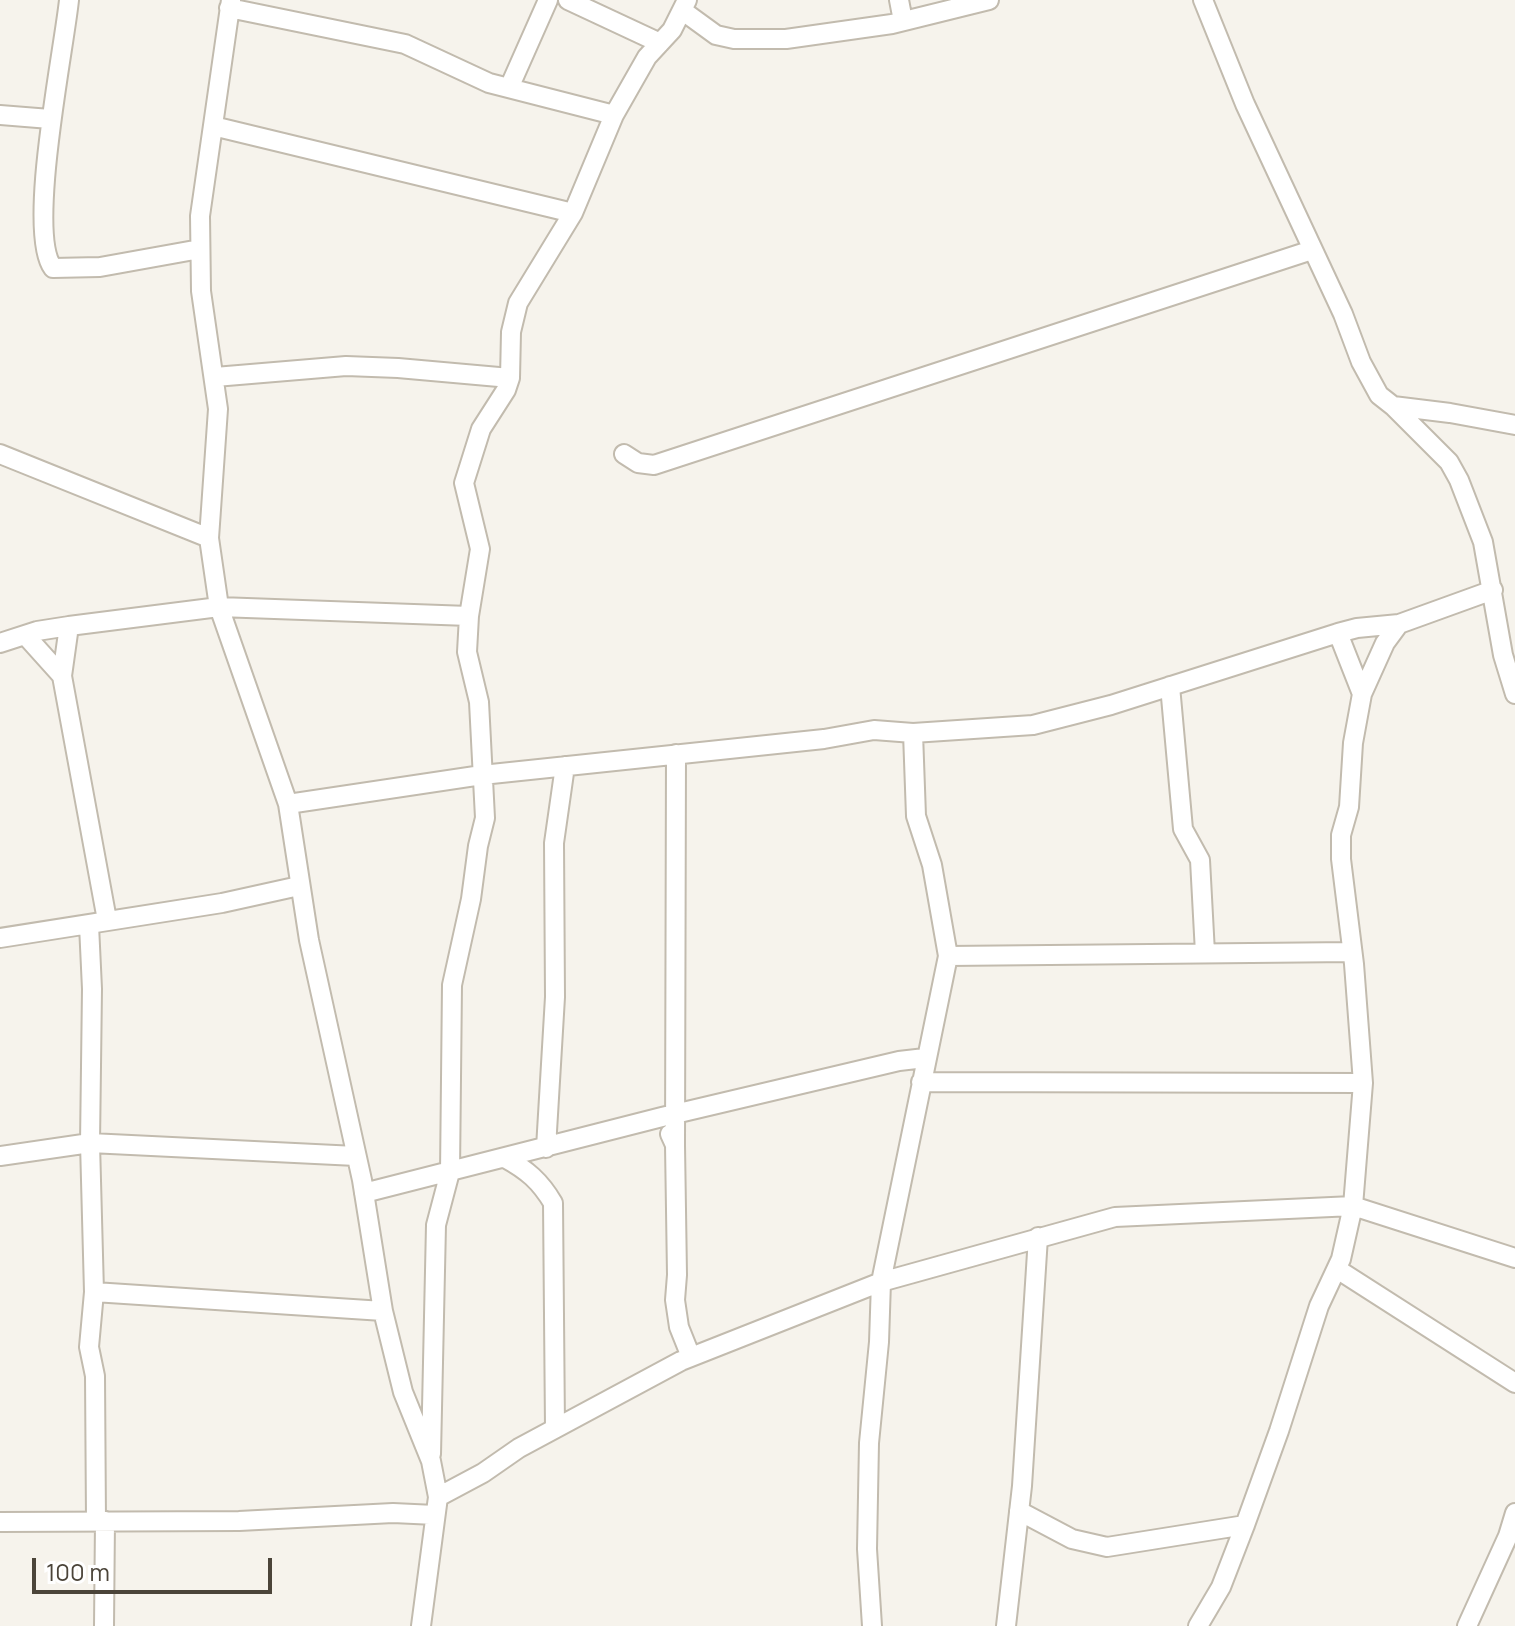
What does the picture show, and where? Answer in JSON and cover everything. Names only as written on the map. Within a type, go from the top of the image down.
[{"type":"street","points":[[69,0],[50,119],[44,226],[47,260],[53,268],[100,267],[200,249]]},
{"type":"street","points":[[509,88],[548,0]]},
{"type":"street","points":[[568,0],[660,43]]},
{"type":"street","points":[[899,0],[903,21]]},
{"type":"street","points":[[421,1626],[436,1506],[431,1461],[436,1225],[450,1172],[452,985],[485,818],[479,702],[467,652],[469,616],[480,549],[464,483],[481,429],[506,390],[510,378],[511,332],[518,303],[573,213],[614,115],[647,57],[672,30],[685,6],[716,35],[734,39],[786,39],[903,21],[989,0]]},
{"type":"street","points":[[1203,0],[1245,104],[1343,314],[1361,362],[1379,395],[1449,462],[1483,542],[1508,644],[1515,694]]},
{"type":"street","points":[[431,1461],[403,1392],[383,1311],[364,1193],[299,886],[288,804],[219,607],[209,538],[218,409],[201,291],[200,216],[230,4],[405,44],[489,83],[614,115]]},
{"type":"street","points":[[0,115],[50,119]]},
{"type":"street","points":[[213,126],[573,213]]},
{"type":"street","points":[[624,454],[638,463],[654,465],[1312,250]]},
{"type":"street","points":[[215,377],[346,366],[510,378]]},
{"type":"street","points":[[1393,406],[1515,425]]},
{"type":"street","points":[[0,454],[209,538]]},
{"type":"street","points":[[288,804],[482,775],[824,739],[874,730],[913,733],[1033,725],[1338,633],[1399,624],[1493,590]]},
{"type":"street","points":[[0,643],[69,626],[219,607],[469,616]]},
{"type":"street","points":[[1198,1626],[1221,1587],[1245,1525],[1319,1306],[1337,1269],[1353,1206],[1363,1083],[1341,835],[1349,807],[1353,743],[1362,694],[1385,643],[1399,624]]},
{"type":"street","points":[[69,626],[62,676],[98,923],[92,989],[90,1143],[94,1292],[89,1347],[95,1376],[104,1626]]},
{"type":"street","points":[[1338,633],[1362,694]]},
{"type":"street","points":[[26,636],[62,676]]},
{"type":"street","points":[[1170,686],[1183,829],[1200,860],[1205,953]]},
{"type":"street","points":[[872,1626],[867,1549],[869,1443],[879,1342],[881,1282],[948,956],[932,865],[916,816],[913,733]]},
{"type":"street","points":[[676,754],[669,1116],[675,1145],[675,1300],[679,1327],[691,1357]]},
{"type":"street","points":[[546,1148],[555,997],[554,843],[565,766]]},
{"type":"street","points":[[0,938],[222,903],[299,886]]},
{"type":"street","points":[[948,956],[1352,952]]},
{"type":"street","points":[[364,1193],[669,1116],[899,1061],[925,1058]]},
{"type":"street","points":[[921,1082],[1363,1083]]},
{"type":"street","points":[[0,1156],[90,1143],[356,1156]]},
{"type":"street","points":[[505,1158],[534,1177],[553,1203],[555,1428]]},
{"type":"street","points":[[0,1522],[239,1521],[393,1513],[436,1506],[555,1428],[691,1357],[881,1282],[1115,1217],[1353,1206],[1515,1258]]},
{"type":"street","points":[[1006,1626],[1019,1511],[1038,1237]]},
{"type":"street","points":[[1337,1269],[1515,1383]]},
{"type":"street","points":[[94,1292],[383,1311]]},
{"type":"street","points":[[1019,1511],[1072,1539],[1107,1547],[1245,1525]]},
{"type":"street","points":[[1468,1626],[1515,1513]]}]
